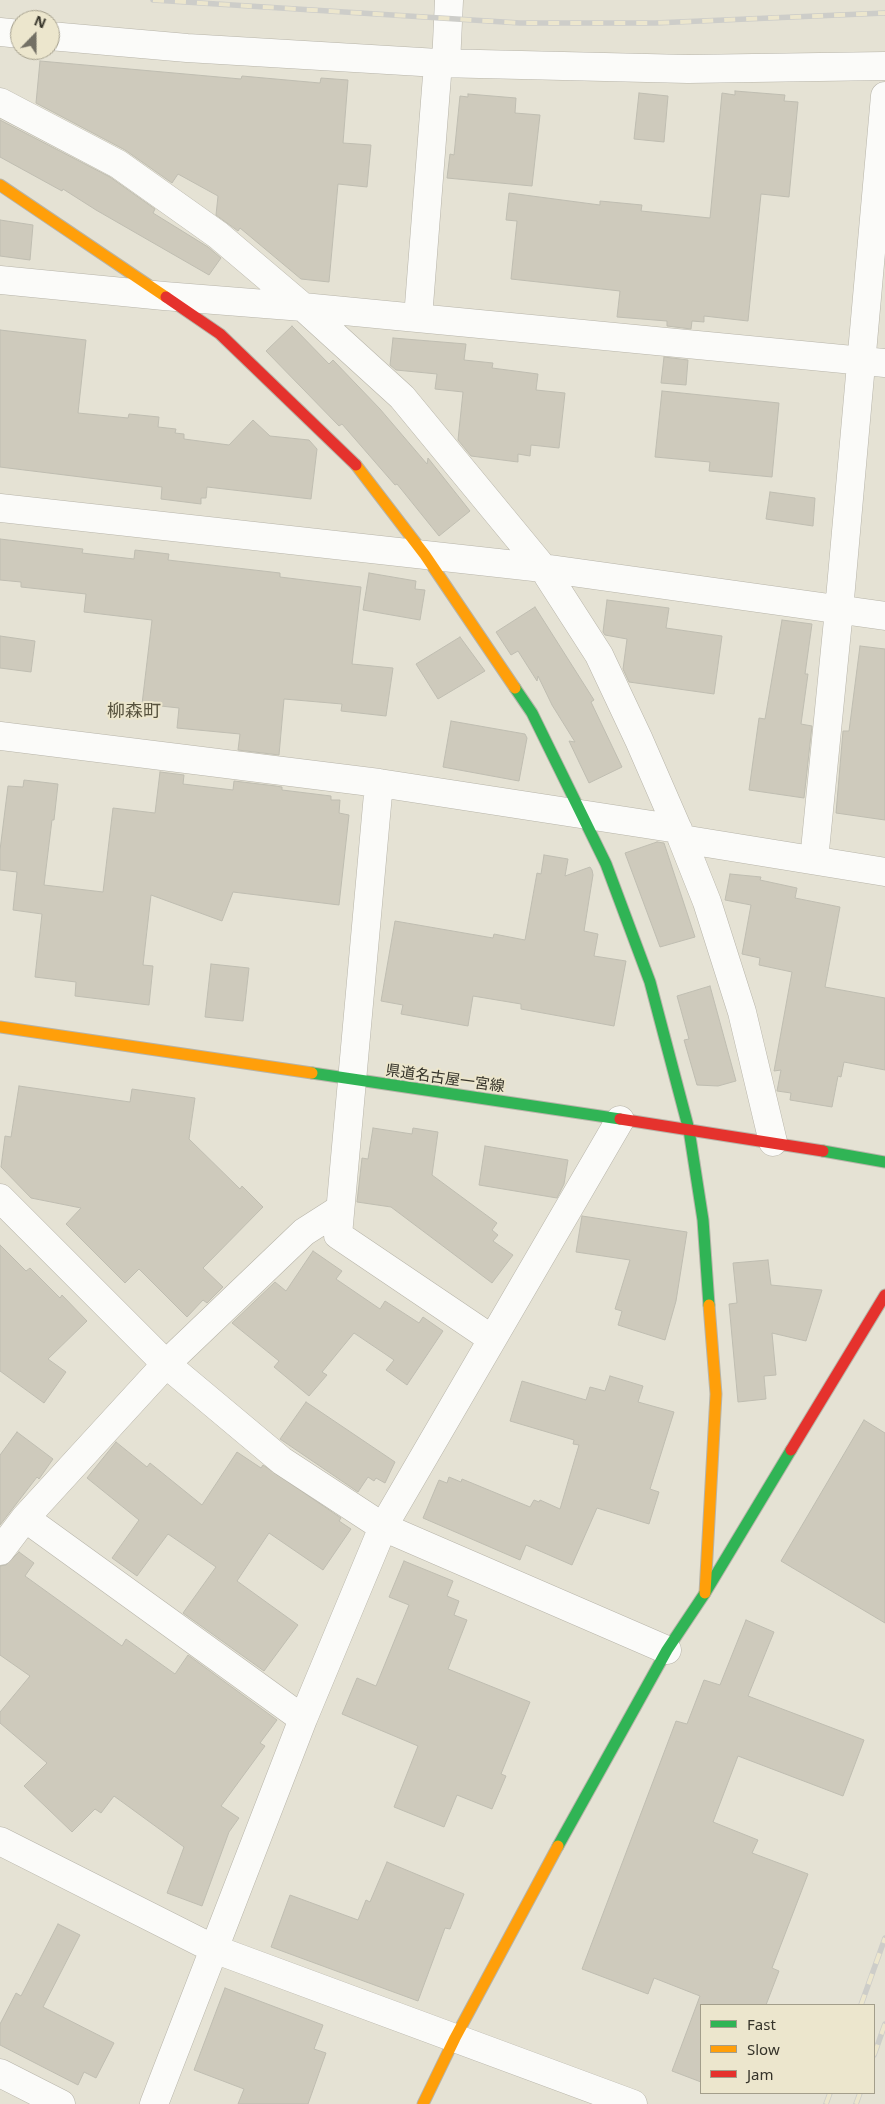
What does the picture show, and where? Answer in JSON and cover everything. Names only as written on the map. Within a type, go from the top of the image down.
[{"type":"street","points":[[418,318],[442,64],[450,0]]},
{"type":"street","points":[[60,37],[187,48],[442,64],[688,69],[885,66]]},
{"type":"street","points":[[814,860],[839,610],[873,362],[885,96]]},
{"type":"street","points":[[0,102],[118,164],[218,235],[303,307],[402,397],[543,568],[599,655],[680,834],[707,902],[742,1012],[773,1142]]},
{"type":"street","points":[[0,186],[76,235],[220,334],[356,464],[425,555],[532,713],[606,864],[650,982],[689,1130],[703,1220],[716,1394],[705,1593]]},
{"type":"street","points":[[0,280],[873,362]]},
{"type":"street","points":[[0,508],[543,568],[885,616]]},
{"type":"street","points":[[0,736],[379,783],[581,814],[814,860],[885,872]]},
{"type":"street","points":[[379,783],[338,1235],[492,1340]]},
{"type":"street","name":"県道名古屋一宮線","points":[[0,1027],[773,1142],[885,1162]]},
{"type":"street","points":[[154,2104],[303,1719],[383,1527],[620,1120]]},
{"type":"street","points":[[0,1198],[166,1364],[282,1461],[383,1527],[667,1650]]},
{"type":"street","points":[[0,1551],[25,1518],[166,1364],[304,1232],[340,1210]]},
{"type":"street","points":[[423,2104],[455,2038],[538,1882],[667,1650],[705,1593],[885,1295]]},
{"type":"street","points":[[25,1518],[303,1719]]},
{"type":"street","points":[[0,1841],[214,1949],[633,2104]]},
{"type":"street","points":[[0,2074],[61,2104]]},
{"type":"building","points":[[40,61],[241,79],[242,76],[320,83],[321,78],[348,80],[343,143],[371,145],[367,187],[338,184],[329,282],[301,279],[240,228],[238,231],[216,215],[218,196],[178,174],[172,183],[125,150],[36,103]]},
{"type":"building","points":[[735,91],[785,95],[784,101],[798,102],[789,197],[761,194],[748,321],[704,316],[704,322],[692,321],[691,329],[667,326],[667,321],[617,317],[620,291],[511,279],[517,221],[506,220],[509,193],[600,205],[600,201],[642,205],[641,211],[710,218],[722,93],[735,95]]},
{"type":"building","points":[[639,93],[668,96],[664,142],[634,139]]},
{"type":"building","points":[[468,94],[516,98],[515,113],[540,115],[532,186],[447,178],[450,154],[454,155],[460,96],[468,97]]},
{"type":"building","points":[[0,120],[110,177],[155,209],[153,213],[208,247],[221,258],[209,275],[63,189],[62,191],[0,157]]},
{"type":"building","points":[[0,220],[33,225],[30,260],[0,256]]},
{"type":"building","points":[[292,326],[329,364],[333,360],[380,409],[427,464],[428,458],[470,511],[439,536],[397,484],[395,485],[342,424],[339,426],[266,351]]},
{"type":"building","points":[[0,330],[86,340],[78,413],[128,418],[129,414],[159,417],[158,427],[176,429],[175,433],[184,434],[184,439],[229,445],[253,420],[270,436],[309,440],[317,449],[311,499],[207,487],[206,498],[201,498],[201,504],[161,499],[162,487],[0,467]]},
{"type":"building","points":[[393,338],[466,344],[464,360],[493,363],[492,368],[538,374],[536,390],[565,393],[559,448],[531,445],[530,456],[518,454],[518,462],[471,456],[458,440],[463,392],[435,389],[437,374],[396,370],[390,365]]},
{"type":"building","points":[[664,357],[688,360],[686,385],[661,383]]},
{"type":"building","points":[[662,391],[779,403],[772,477],[709,471],[710,462],[655,457]]},
{"type":"building","points":[[770,492],[815,498],[813,526],[766,519]]},
{"type":"building","points":[[0,539],[83,549],[82,553],[134,559],[135,550],[169,554],[168,560],[280,573],[280,577],[361,587],[352,664],[393,668],[386,716],[341,711],[342,704],[284,699],[279,755],[238,750],[240,734],[177,728],[179,708],[142,704],[152,620],[84,612],[86,594],[21,587],[21,582],[0,580]]},
{"type":"building","points":[[369,573],[416,581],[415,589],[425,590],[420,620],[363,610]]},
{"type":"building","points":[[607,600],[669,608],[666,628],[722,636],[714,694],[629,682],[623,669],[627,639],[605,635],[603,632]]},
{"type":"building","points":[[535,607],[594,700],[591,702],[622,767],[589,783],[569,741],[575,742],[552,705],[538,676],[537,681],[518,651],[511,655],[496,632]]},
{"type":"building","points":[[782,620],[812,624],[801,724],[812,726],[804,798],[749,790],[759,718],[765,719]]},
{"type":"building","points":[[0,636],[35,641],[31,672],[0,668]]},
{"type":"building","points":[[460,637],[485,671],[438,699],[416,664]]},
{"type":"building","points":[[860,646],[885,649],[885,820],[836,813],[843,731],[849,731]]},
{"type":"building","points":[[451,721],[525,734],[527,738],[519,781],[443,767]]},
{"type":"building","points":[[160,772],[184,775],[183,784],[233,790],[234,781],[282,787],[282,790],[331,796],[331,800],[340,800],[339,813],[349,815],[339,905],[233,892],[222,921],[151,895],[143,965],[153,966],[149,1005],[75,996],[76,982],[35,977],[42,914],[13,910],[17,872],[0,870],[0,850],[8,786],[23,787],[24,780],[58,784],[44,885],[103,892],[113,808],[155,813]]},
{"type":"building","points":[[657,842],[664,843],[695,937],[660,947],[625,853]]},
{"type":"building","points":[[544,855],[568,859],[565,876],[590,867],[592,870],[593,875],[584,931],[598,934],[594,956],[626,961],[614,1026],[521,1009],[521,1004],[473,996],[468,1026],[401,1014],[403,1005],[381,1001],[395,921],[493,938],[494,934],[525,940],[537,873],[541,874]]},
{"type":"building","points":[[730,874],[761,877],[760,880],[797,888],[795,898],[840,907],[825,987],[885,998],[885,1070],[844,1062],[841,1077],[838,1076],[832,1107],[790,1100],[791,1093],[777,1091],[781,1070],[774,1071],[792,972],[759,965],[760,958],[742,954],[751,905],[725,900]]},
{"type":"building","points":[[211,964],[249,968],[243,1021],[205,1017]]},
{"type":"building","points":[[710,986],[736,1081],[718,1086],[697,1085],[684,1040],[689,1039],[677,996]]},
{"type":"building","points":[[19,1086],[130,1102],[132,1089],[195,1098],[189,1139],[240,1189],[242,1186],[263,1207],[203,1268],[223,1287],[207,1303],[203,1300],[187,1317],[139,1269],[125,1283],[66,1224],[81,1208],[31,1198],[1,1167],[5,1136],[11,1137]]},
{"type":"building","points":[[373,1128],[412,1134],[413,1128],[438,1132],[432,1175],[497,1223],[492,1230],[498,1235],[493,1241],[513,1255],[492,1283],[391,1207],[357,1202],[362,1158],[368,1159]]},
{"type":"building","points":[[485,1146],[568,1160],[564,1184],[557,1198],[479,1185]]},
{"type":"building","points":[[582,1216],[687,1232],[676,1301],[665,1340],[618,1325],[622,1311],[615,1309],[630,1260],[576,1252]]},
{"type":"building","points":[[0,1245],[26,1271],[30,1268],[60,1298],[62,1295],[87,1321],[48,1359],[66,1372],[44,1403],[0,1371]]},
{"type":"building","points":[[313,1251],[342,1271],[336,1279],[380,1309],[385,1301],[419,1323],[423,1317],[443,1331],[407,1385],[386,1370],[394,1360],[354,1333],[322,1372],[327,1375],[309,1396],[274,1367],[279,1361],[232,1323],[275,1282],[286,1291]]},
{"type":"building","points":[[768,1260],[771,1285],[822,1290],[806,1341],[772,1333],[776,1375],[764,1376],[766,1399],[738,1402],[729,1304],[737,1303],[733,1263]]},
{"type":"building","points":[[610,1376],[643,1386],[638,1402],[674,1412],[650,1489],[659,1492],[649,1524],[597,1508],[572,1565],[526,1545],[520,1560],[423,1518],[439,1480],[447,1483],[449,1477],[461,1482],[462,1479],[530,1507],[534,1500],[539,1502],[540,1500],[560,1509],[579,1445],[573,1444],[574,1440],[510,1421],[522,1381],[586,1400],[590,1387],[605,1391]]},
{"type":"building","points":[[306,1402],[395,1462],[385,1483],[376,1478],[374,1481],[368,1477],[358,1492],[280,1439]]},
{"type":"building","points":[[864,1420],[885,1433],[885,1623],[781,1561]]},
{"type":"building","points":[[17,1432],[53,1459],[39,1479],[37,1477],[0,1525],[0,1455]]},
{"type":"building","points":[[116,1442],[147,1467],[150,1463],[202,1505],[237,1452],[261,1468],[263,1465],[341,1518],[339,1521],[351,1529],[323,1570],[269,1533],[237,1581],[298,1625],[264,1671],[183,1613],[216,1567],[168,1534],[137,1576],[112,1558],[139,1520],[87,1478]]},
{"type":"building","points":[[19,1552],[34,1563],[25,1576],[122,1646],[126,1639],[175,1674],[188,1655],[277,1720],[260,1743],[265,1746],[221,1806],[239,1818],[229,1832],[202,1906],[167,1893],[184,1847],[114,1796],[101,1813],[95,1809],[72,1832],[24,1786],[47,1763],[0,1723],[0,1712],[30,1676],[0,1655],[0,1566],[6,1565]]},
{"type":"building","points":[[404,1561],[453,1581],[447,1596],[459,1601],[454,1615],[467,1620],[448,1669],[530,1702],[501,1774],[506,1776],[492,1809],[457,1795],[444,1827],[394,1807],[418,1746],[342,1714],[357,1678],[376,1686],[409,1605],[389,1597]]},
{"type":"building","points":[[746,1620],[774,1632],[748,1696],[864,1740],[843,1796],[738,1756],[713,1822],[758,1840],[752,1853],[808,1874],[772,1968],[779,1971],[766,2004],[700,2004],[700,2082],[672,2071],[700,1996],[654,1978],[648,1994],[582,1969],[676,1721],[687,1724],[704,1680],[720,1685]]},
{"type":"building","points":[[387,1862],[464,1894],[450,1929],[445,1928],[418,2001],[271,1947],[290,1895],[358,1920],[366,1900],[370,1902]]},
{"type":"building","points":[[58,1924],[80,1935],[43,2007],[114,2043],[96,2078],[84,2072],[78,2085],[0,2045],[0,2024],[16,1993],[21,1996]]},
{"type":"building","points":[[225,1988],[323,2025],[314,2049],[326,2053],[308,2104],[238,2104],[244,2089],[194,2070]]},
{"type":"railway","points":[[153,0],[520,23],[655,23],[885,13]]},
{"type":"railway","points":[[861,2004],[885,1938]]},
{"type":"railway","points":[[875,2052],[885,2024]]},
{"type":"railway","points":[[826,2104],[830,2094]]},
{"type":"railway","points":[[856,2104],[860,2094]]},
{"type":"traffic: fast","points":[[515,688],[532,713],[606,864],[650,982],[689,1130],[703,1220],[709,1305]]},
{"type":"traffic: fast","points":[[312,1073],[620,1119]]},
{"type":"traffic: fast","points":[[823,1151],[885,1162]]},
{"type":"traffic: fast","points":[[558,1846],[667,1650],[705,1593],[791,1450]]},
{"type":"traffic: slow","points":[[0,185],[166,297]]},
{"type":"traffic: slow","points":[[356,465],[425,555],[515,688]]},
{"type":"traffic: slow","points":[[0,1027],[312,1073]]},
{"type":"traffic: slow","points":[[705,1593],[716,1394],[709,1305]]},
{"type":"traffic: slow","points":[[423,2104],[455,2038],[558,1846]]},
{"type":"traffic: jam","points":[[166,297],[220,334],[356,465]]},
{"type":"traffic: jam","points":[[620,1119],[823,1151]]},
{"type":"traffic: jam","points":[[791,1450],[885,1295]]},
{"type":"district","name":"柳森町","points":[[134,712]]}]
